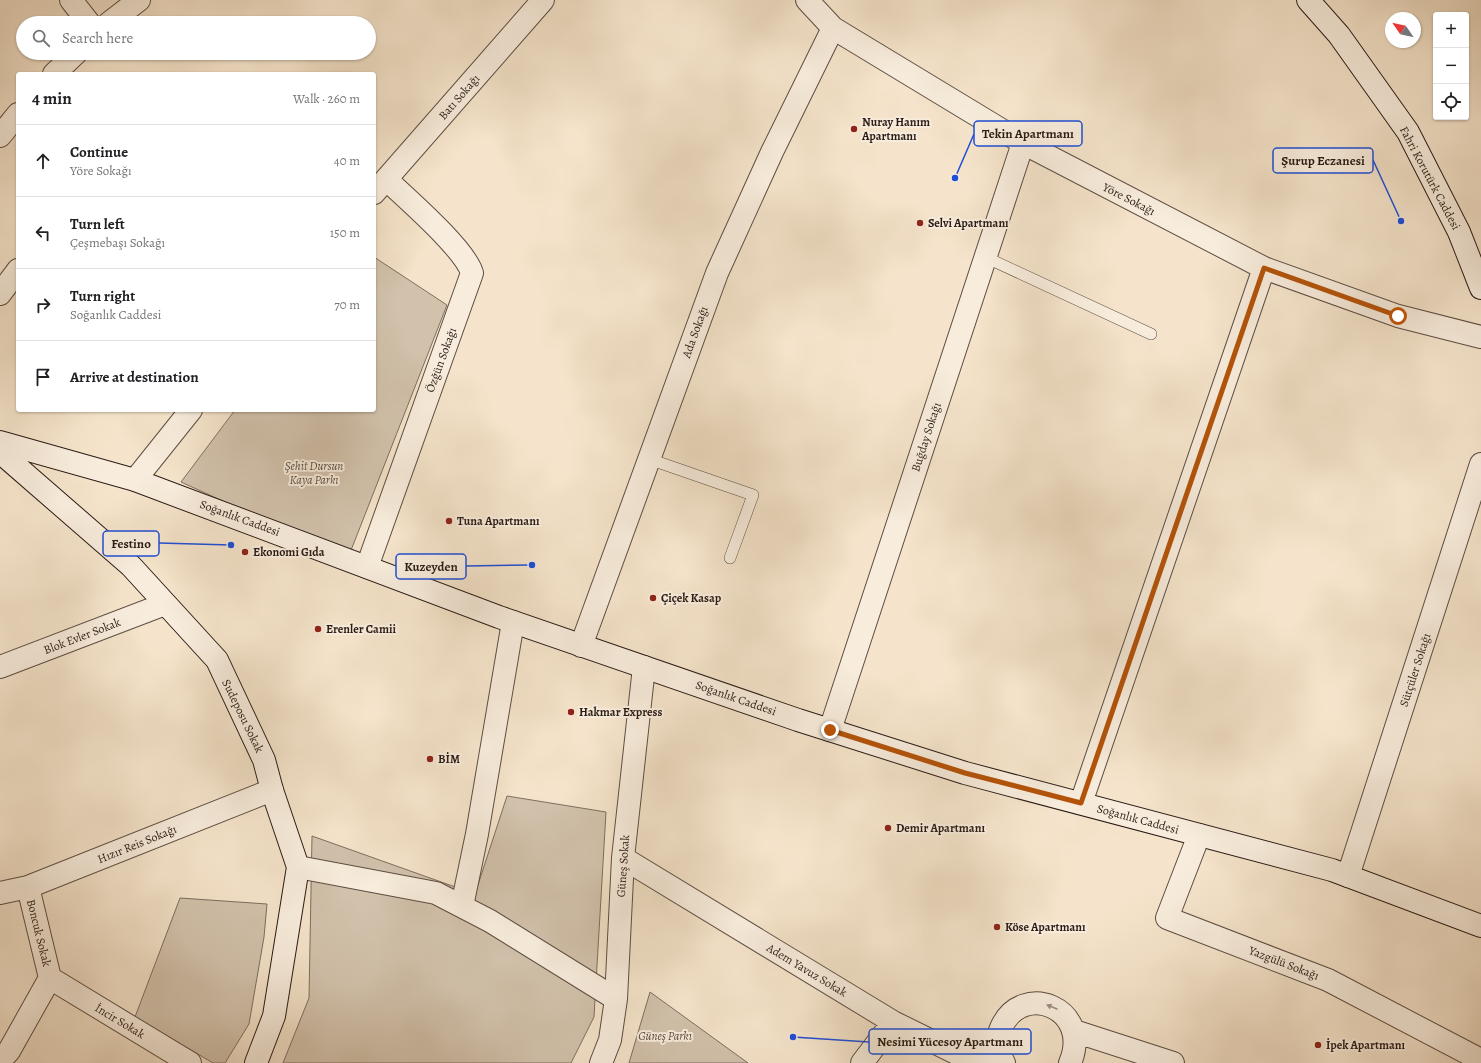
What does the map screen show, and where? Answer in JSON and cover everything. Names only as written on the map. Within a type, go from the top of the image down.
[{"type":"street","points":[[71,0],[84,16]]},
{"type":"street","points":[[118,16],[139,0]]},
{"type":"street","name":"Batı Sokağı","points":[[380,186],[543,0]]},
{"type":"street","name":"Yöre Sokağı","points":[[807,0],[833,28],[1023,143],[1264,268],[1398,316],[1481,337]]},
{"type":"street","name":"Fahri Korutürk Caddesi","points":[[1308,0],[1339,35],[1408,132],[1459,232],[1481,288]]},
{"type":"street","name":"Ada Sokağı","points":[[581,646],[717,273],[772,152],[833,28]]},
{"type":"street","points":[[56,72],[69,60]]},
{"type":"street","points":[[0,136],[16,116]]},
{"type":"street","name":"Buğday Sokağı","points":[[830,730],[1023,143]]},
{"type":"street","name":"Özğün Sokağı","points":[[367,567],[472,273],[468,263],[458,250],[380,186]]},
{"type":"street","points":[[1081,803],[1264,268]]},
{"type":"street","points":[[0,294],[16,273]]},
{"type":"street","points":[[135,480],[189,412]]},
{"type":"street","name":"Soğanlık Caddesi","points":[[0,442],[135,480],[513,622],[830,730],[965,773],[1348,876],[1481,926]]},
{"type":"street","name":"Sudeposu Sokak","points":[[0,452],[131,566],[217,660],[264,760],[272,790],[298,867],[274,1016],[256,1063]]},
{"type":"street","name":"Sütçüler Sokağı","points":[[1348,876],[1481,464]]},
{"type":"street","name":"Blok Evler Sokak","points":[[0,667],[165,604]]},
{"type":"street","points":[[462,906],[477,834],[513,622]]},
{"type":"street","name":"Güneş Sokak","points":[[600,1063],[610,1040],[616,999],[623,858],[644,667]]},
{"type":"street","name":"Hızır Reis Sokağı","points":[[0,893],[28,887],[272,790]]},
{"type":"street","name":"Yazgülü Sokağı","points":[[1198,835],[1167,918],[1328,980],[1476,1055]]},
{"type":"street","name":"Adem Yavuz Sokak","points":[[623,858],[893,1022],[964,1057],[1002,1060],[998,1045],[999,1032],[1004,1021],[1023,1005],[1036,1003],[1048,1005],[1060,1011],[1068,1020],[1074,1031]]},
{"type":"street","points":[[298,867],[436,894],[490,921],[616,999]]},
{"type":"street","name":"Boncuk Sokak","points":[[0,1061],[9,1051],[50,978],[28,887]]},
{"type":"street","name":"İncir Sokak","points":[[50,978],[190,1063]]},
{"type":"street","points":[[862,1063],[893,1022]]},
{"type":"street","points":[[1070,1063],[1076,1042],[1074,1031],[1174,1063]]},
{"type":"lane","points":[[985,257],[1151,334]]},
{"type":"lane","points":[[649,459],[753,495],[730,558]]},
{"type":"green space","name":"Şehit Dursun Kaya Parkı","points":[[376,258],[447,305],[348,558],[181,482],[234,412],[376,412]]},
{"type":"green space","points":[[507,796],[606,812],[594,1017],[571,1063],[283,1063],[309,998],[312,836],[475,894]]},
{"type":"green space","points":[[180,898],[267,904],[264,937],[249,1024],[225,1063],[213,1063],[135,1017]]},
{"type":"green space","name":"Güneş Parkı","points":[[650,992],[748,1063],[629,1063]]},
{"type":"place","name":"Nuray Hanım Apartmanı","points":[[854,129]]},
{"type":"place","name":"Tekin Apartmanı","points":[[955,178]]},
{"type":"place","name":"Şurup Eczanesi","points":[[1401,221]]},
{"type":"place","name":"Selvi Apartmanı","points":[[920,223]]},
{"type":"place","name":"Tuna Apartmanı","points":[[449,521]]},
{"type":"place","name":"Festino","points":[[231,545]]},
{"type":"place","name":"Ekonomi Gıda","points":[[245,552]]},
{"type":"place","name":"Kuzeyden","points":[[532,565]]},
{"type":"place","name":"Çiçek Kasap","points":[[653,598]]},
{"type":"place","name":"Erenler Camii","points":[[318,629]]},
{"type":"place","name":"Hakmar Express","points":[[571,712]]},
{"type":"place","name":"BİM","points":[[430,759]]},
{"type":"place","name":"Demir Apartmanı","points":[[888,828]]},
{"type":"place","name":"Köse Apartmanı","points":[[997,927]]},
{"type":"place","name":"Nesimi Yücesoy Apartmanı","points":[[793,1037]]},
{"type":"place","name":"İpek Apartmanı","points":[[1318,1045]]},
{"type":"route","points":[[830,730],[965,773],[1081,803],[1264,268],[1398,316]]}]
